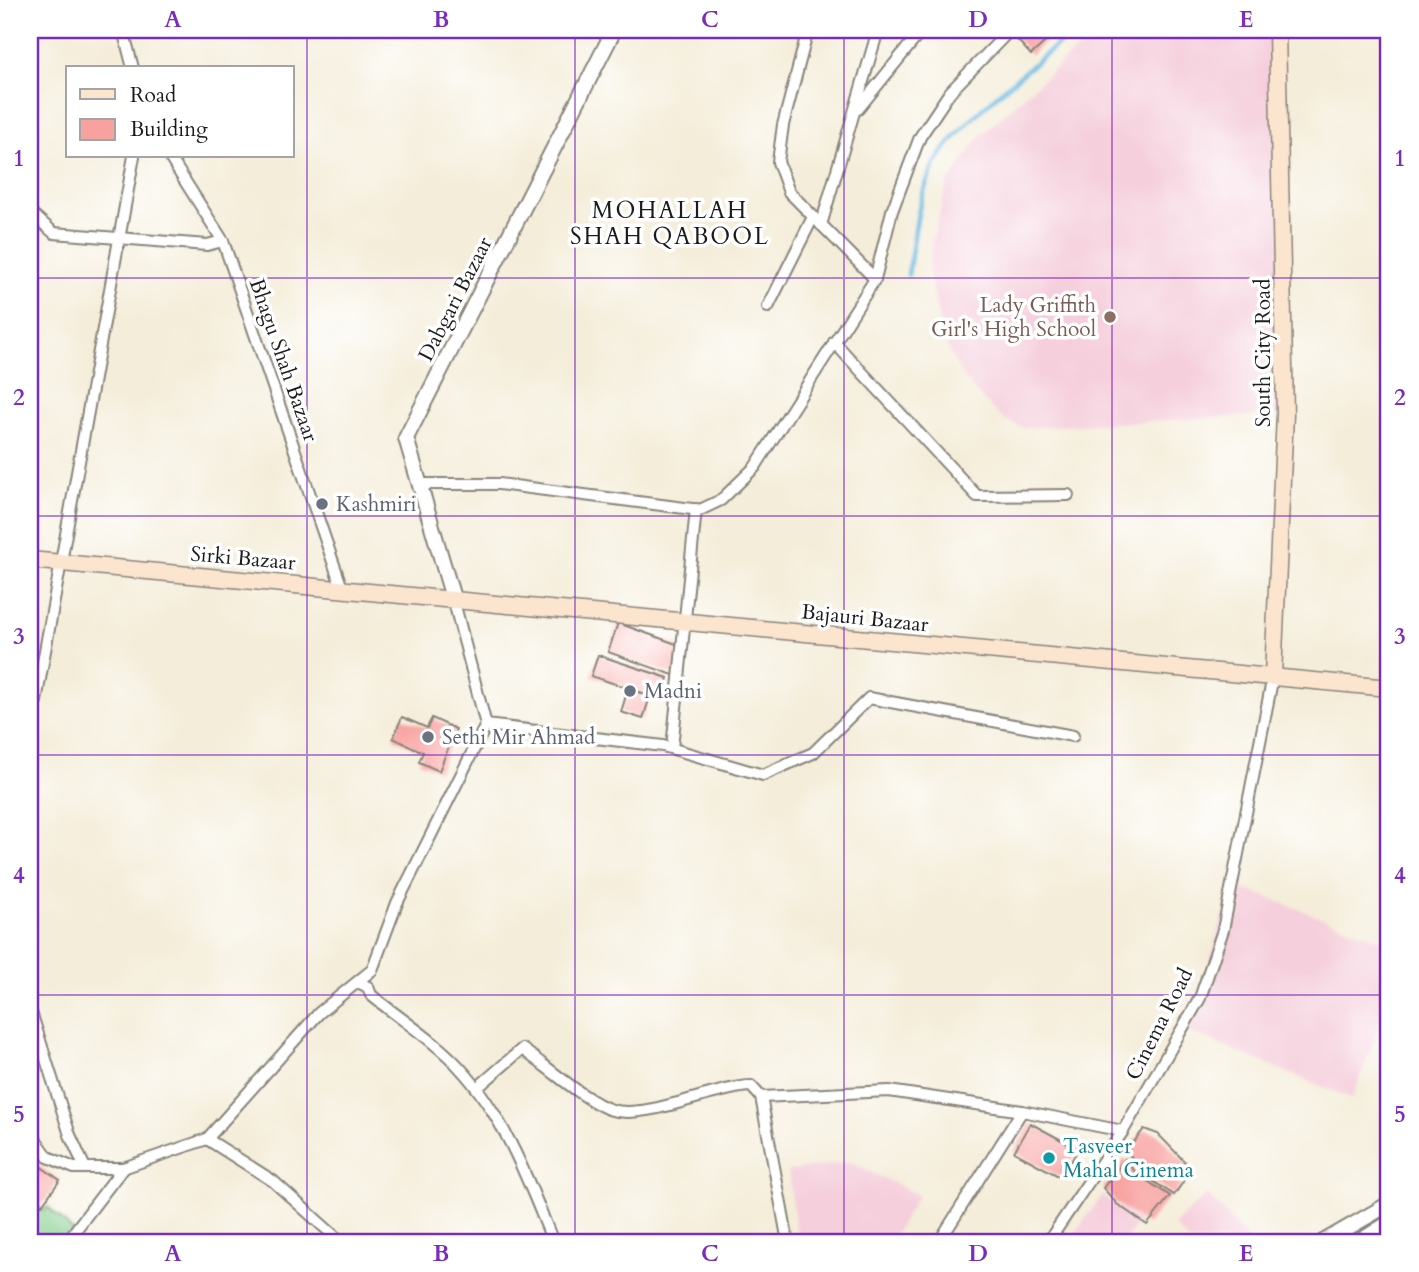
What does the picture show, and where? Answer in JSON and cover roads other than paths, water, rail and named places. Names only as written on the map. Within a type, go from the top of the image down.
[{"type":"main road","name":"South City Road","points":[[1273,676],[1285,414],[1277,30]]},
{"type":"main road","name":"Sirki Bazaar","points":[[30,560],[453,598]]},
{"type":"main road","name":"Bajauri Bazaar","points":[[453,598],[1052,658],[1389,688]]},
{"type":"street","points":[[124,30],[133,66]]},
{"type":"street","points":[[808,30],[783,125],[778,162],[789,192],[875,279]]},
{"type":"street","points":[[768,307],[817,221],[878,30]]},
{"type":"street","points":[[853,114],[922,30]]},
{"type":"street","points":[[420,484],[499,484],[696,509],[706,509],[721,500],[755,467],[875,279],[892,211],[919,137],[950,92],[1010,30]]},
{"type":"street","name":"Dabgari Bazaar","points":[[453,598],[406,439],[611,31]]},
{"type":"street","points":[[30,713],[36,701],[63,563],[134,158]]},
{"type":"street","name":"Bhagu Shah Bazaar","points":[[170,158],[223,241],[342,588]]},
{"type":"street","points":[[30,212],[54,233],[122,236],[207,245],[223,241]]},
{"type":"street","points":[[834,342],[977,496],[1068,495]]},
{"type":"street","points":[[672,748],[687,622],[696,509]]},
{"type":"street","points":[[30,1132],[48,1157],[74,1168],[123,1168],[207,1139],[319,1013],[360,983],[372,970],[402,893],[486,725],[453,598]]},
{"type":"street","name":"Cinema Road","points":[[1048,1242],[1123,1131],[1200,998],[1223,930],[1273,676]]},
{"type":"street","points":[[486,725],[672,748],[763,775],[813,753],[869,698],[1073,736]]},
{"type":"street","points":[[360,983],[368,987],[371,996],[457,1065],[477,1088],[520,1164],[554,1242]]},
{"type":"street","points":[[30,1009],[70,1135],[85,1168]]},
{"type":"street","points":[[477,1088],[522,1049],[610,1110],[631,1114],[732,1087],[751,1086],[761,1097],[788,1242]]},
{"type":"street","points":[[761,1097],[866,1089],[1022,1111],[1123,1131]]},
{"type":"street","points":[[939,1242],[1022,1111]]},
{"type":"street","points":[[207,1139],[273,1181],[341,1242]]},
{"type":"street","points":[[71,1242],[74,1232],[123,1168]]},
{"type":"street","points":[[1323,1242],[1389,1204]]},
{"type":"street","points":[[1359,1242],[1389,1223]]},
{"type":"waterway","points":[[908,275],[917,219],[934,166],[978,113],[1076,30]]},
{"type":"place","name":"Lady Griffith Girl's High School","points":[[1110,317]]},
{"type":"place","name":"Kashmiri","points":[[322,504]]},
{"type":"place","name":"Madni","points":[[630,691]]},
{"type":"place","name":"Sethi Mir Ahmad","points":[[428,737]]},
{"type":"place","name":"Tasveer Mahal Cinema","points":[[1049,1158]]},
{"type":"district","name":"MOHALLAH SHAH QABOOL","points":[[670,223]]}]
